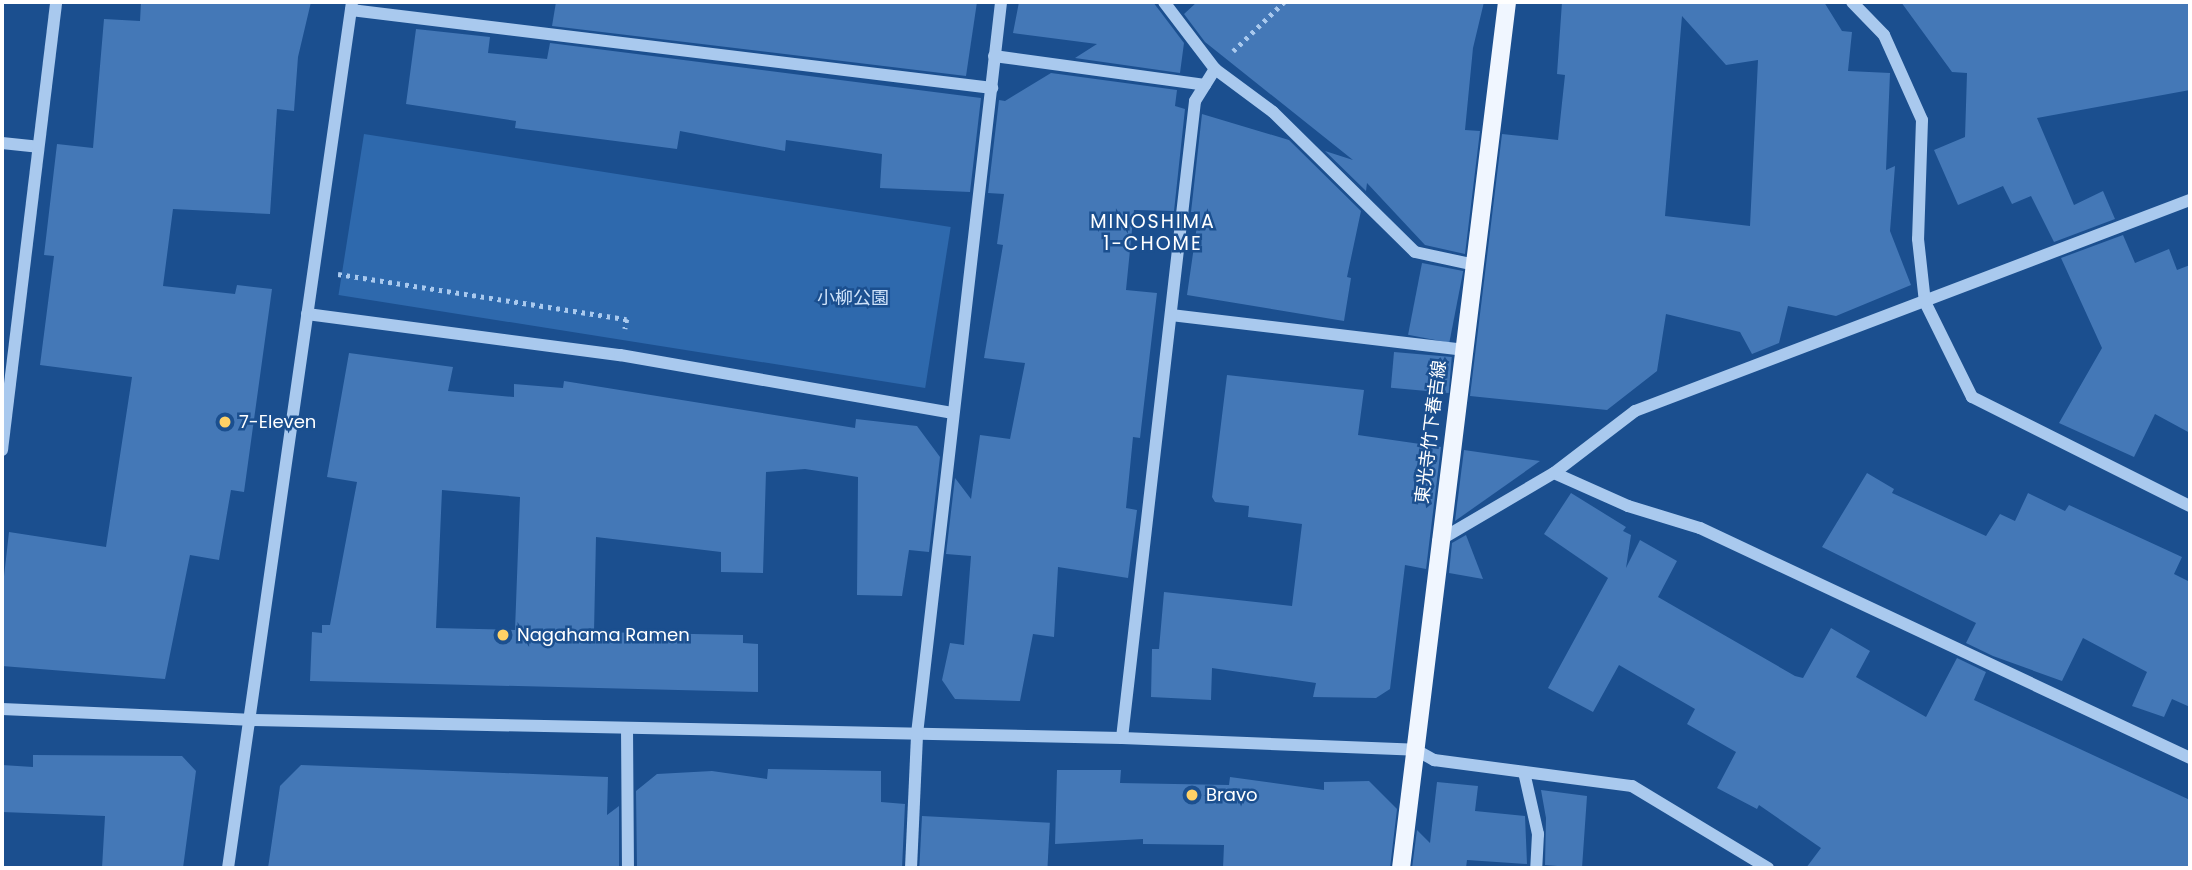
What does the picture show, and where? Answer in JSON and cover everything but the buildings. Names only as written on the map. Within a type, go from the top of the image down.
[{"type":"main road","name":"東光寺竹下春吉線","points":[[1401,868],[1438,541],[1507,2]]},
{"type":"street","points":[[2,450],[55,2]]},
{"type":"street","points":[[911,868],[917,734],[1001,2]]},
{"type":"street","points":[[1164,2],[1215,69],[1273,112],[1415,252],[1475,265]]},
{"type":"street","points":[[1852,2],[1884,35],[1922,120],[1918,239],[1925,302],[1972,397],[2190,506]]},
{"type":"street","points":[[228,868],[352,6],[992,88]]},
{"type":"street","points":[[993,56],[1205,85]]},
{"type":"street","points":[[1122,738],[1195,101],[1215,69]]},
{"type":"street","points":[[2,143],[38,147]]},
{"type":"street","points":[[1438,541],[1554,472],[1635,411],[2190,200]]},
{"type":"street","points":[[307,314],[620,355],[952,414]]},
{"type":"street","points":[[1171,315],[1463,350]]},
{"type":"street","points":[[1554,472],[1628,506],[1700,528],[2190,758]]},
{"type":"street","points":[[2,709],[249,720],[1122,738],[1416,750],[1434,760],[1632,786],[1768,868]]},
{"type":"street","points":[[626,728],[628,868]]},
{"type":"street","points":[[1524,772],[1538,834],[1535,868]]},
{"type":"path","points":[[1215,69],[1284,2]]},
{"type":"path","points":[[313,269],[627,319],[620,355]]},
{"type":"green space","name":"小柳公園","points":[[364,134],[951,227],[925,388],[339,295]]},
{"type":"place","name":"7-Eleven","points":[[225,422]]},
{"type":"place","name":"Nagahama Ramen","points":[[503,635]]},
{"type":"place","name":"Bravo","points":[[1192,795]]},
{"type":"district","name":"MINOSHIMA 1-CHOME","points":[[1153,233]]}]
